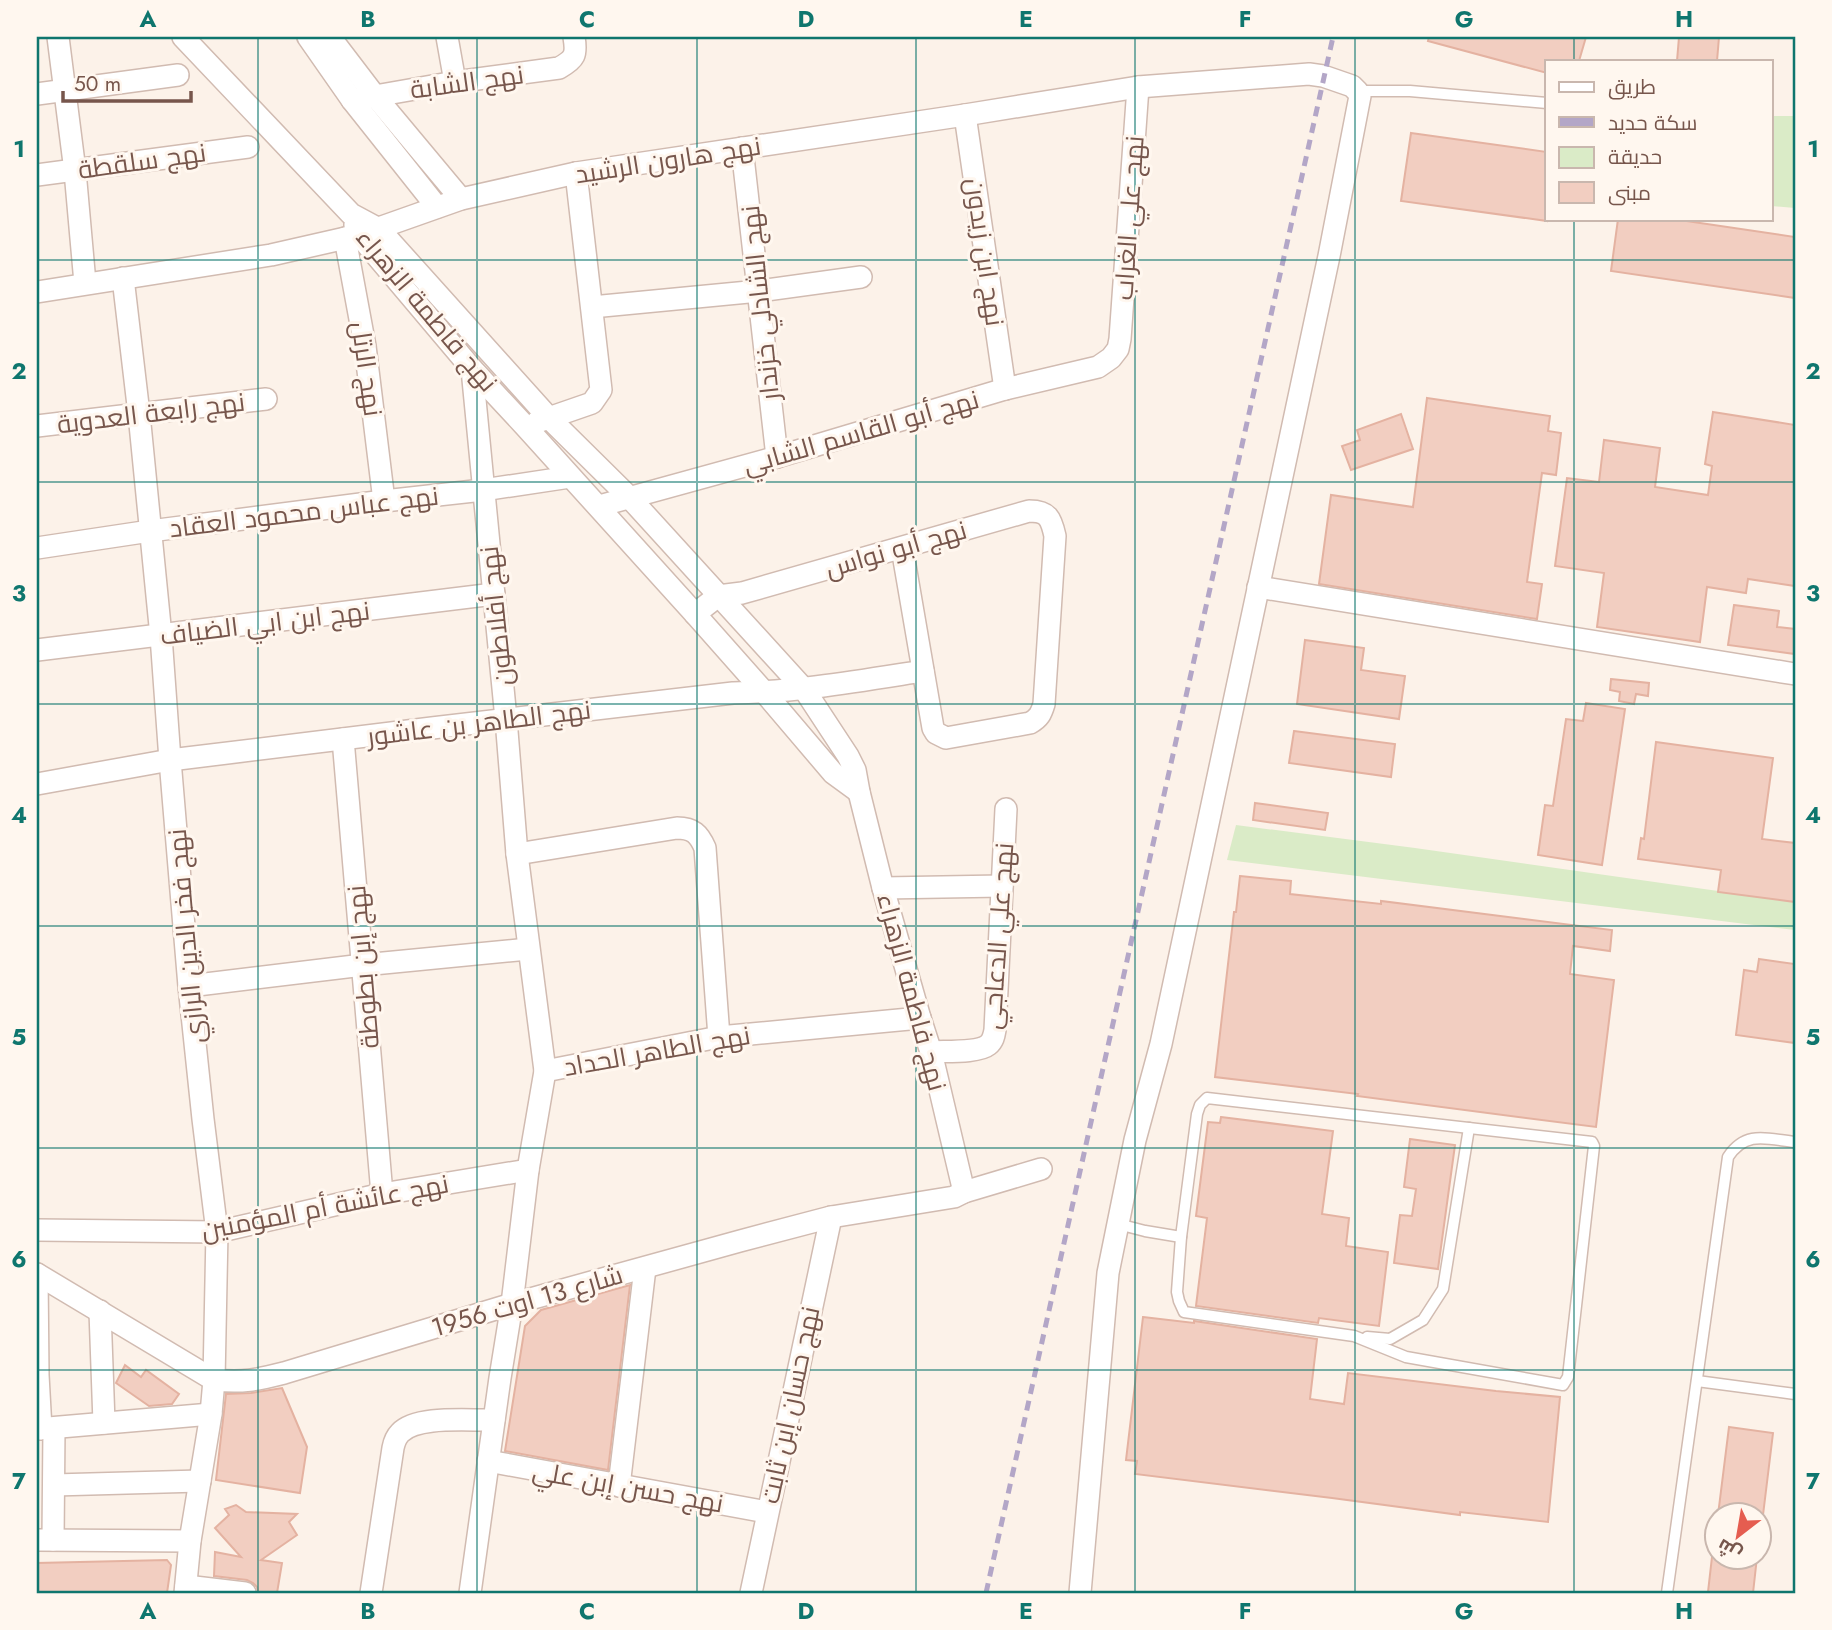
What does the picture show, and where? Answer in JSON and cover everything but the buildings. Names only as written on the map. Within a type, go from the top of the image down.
[{"type":"street","points":[[58,37],[75,171],[85,284]]},
{"type":"street","name":"نهج فاطمة الزهراء","points":[[183,37],[351,214],[361,234],[472,369],[712,633],[833,774],[859,792]]},
{"type":"street","points":[[307,37],[352,100],[437,207]]},
{"type":"street","points":[[330,37],[375,96],[461,199]]},
{"type":"street","points":[[447,37],[456,82]]},
{"type":"street","name":"نهج الشابة","points":[[352,100],[559,68],[572,61],[575,45]]},
{"type":"street","name":"نهج هارون الرشيد","points":[[37,292],[271,255],[361,234],[461,199],[576,173],[1138,87],[1309,74],[1340,81],[1357,91]]},
{"type":"street","points":[[37,94],[178,75]]},
{"type":"street","name":"نهج علي الغراب","points":[[1118,349],[1138,87]]},
{"type":"street","points":[[1080,1593],[1108,1273],[1135,1140],[1161,1044],[1329,256],[1360,96],[1357,91]]},
{"type":"street","name":"نهج ابن زيدون","points":[[965,115],[1005,389]]},
{"type":"street","name":"نهج سلقطة","points":[[37,175],[248,146]]},
{"type":"street","name":"نهج الشادلي خزندار","points":[[742,148],[777,457]]},
{"type":"street","points":[[525,425],[592,403],[601,390],[576,173]]},
{"type":"street","name":"نهج فاطمة الزهراء","points":[[361,234],[629,497],[804,689],[848,756],[855,770],[883,888],[931,1052],[964,1192]]},
{"type":"street","name":"نهج الرتل","points":[[361,234],[365,346],[384,501]]},
{"type":"street","points":[[592,307],[759,291],[861,277]]},
{"type":"street","name":"نهج فخر الدين الرازي","points":[[123,278],[161,636],[189,986],[217,1232],[215,1380],[185,1590]]},
{"type":"street","name":"نهج أبو القاسم الشابي","points":[[598,506],[777,457],[1005,389],[1098,366],[1111,358],[1118,349]]},
{"type":"street","name":"نهج أفلاطون","points":[[472,369],[517,854],[544,1071]]},
{"type":"street","name":"نهج رابعة العدوية","points":[[37,426],[266,399]]},
{"type":"street","name":"نهج عباس محمود العقاد","points":[[37,548],[570,477]]},
{"type":"street","name":"نهج أبو نواس","points":[[718,596],[743,593],[1029,511],[1041,511],[1048,516],[1055,536],[1044,704],[1040,716],[1030,723],[946,738],[936,733],[933,728],[923,671]]},
{"type":"street","points":[[902,548],[923,671]]},
{"type":"street","points":[[1258,587],[1795,674]]},
{"type":"street","points":[[712,633],[735,615],[743,593]]},
{"type":"street","name":"نهج ابن ابي الضياف","points":[[37,650],[494,594]]},
{"type":"street","points":[[695,614],[718,596]]},
{"type":"street","name":"نهج الطاهر بن عاشور","points":[[37,784],[170,760],[733,693],[804,689],[923,671]]},
{"type":"street","name":"نهج إبن بطوطة","points":[[343,739],[382,1194]]},
{"type":"street","name":"نهج علي الدعاجي","points":[[931,1052],[980,1049],[989,1045],[993,1039],[1006,809]]},
{"type":"street","points":[[517,854],[677,828],[695,832],[705,848],[719,1037]]},
{"type":"street","points":[[883,888],[1002,886]]},
{"type":"street","points":[[189,986],[528,948]]},
{"type":"street","name":"نهج الطاهر الحداد","points":[[470,1593],[544,1071],[719,1037],[919,1018]]},
{"type":"street","name":"شارع 13 اوت 1956","points":[[37,1274],[215,1380],[240,1382],[259,1380],[512,1304],[831,1217],[954,1197],[1041,1169]]},
{"type":"street","name":"نهج عائشة أم المؤمنين","points":[[37,1230],[217,1232],[382,1194],[528,1170]]},
{"type":"street","name":"نهج حسان إبن ثابت","points":[[751,1593],[831,1217]]},
{"type":"street","points":[[619,1486],[645,1268]]},
{"type":"street","points":[[37,1274],[37,1375],[54,1485],[45,1540],[190,1541]]},
{"type":"street","points":[[100,1311],[104,1423]]},
{"type":"street","points":[[44,1429],[211,1415]]},
{"type":"street","points":[[371,1593],[396,1439],[412,1425],[430,1421],[494,1420]]},
{"type":"street","name":"نهج حسن إبن علي","points":[[488,1461],[767,1512]]},
{"type":"street","points":[[54,1485],[200,1481]]},
{"type":"street","points":[[185,1590],[245,1593]]},
{"type":"lane","points":[[1357,91],[1410,90],[1545,103]]},
{"type":"lane","points":[[1354,1336],[1406,1357],[1563,1385],[1568,1377],[1594,1146],[1592,1142],[1207,1098],[1200,1105],[1181,1237],[1177,1292],[1184,1312],[1354,1336],[1390,1339],[1423,1320],[1443,1289],[1469,1128]]},
{"type":"lane","points":[[1667,1593],[1728,1157],[1735,1146],[1748,1139],[1795,1142]]},
{"type":"lane","points":[[1118,1224],[1181,1237]]},
{"type":"lane","points":[[1697,1381],[1795,1395]]},
{"type":"green space","points":[[1772,116],[1795,116],[1795,208],[1772,206]]},
{"type":"green space","points":[[1236,825],[1795,902],[1795,930],[1227,860]]},
{"type":"railway","points":[[986,1593],[1333,37]]}]
